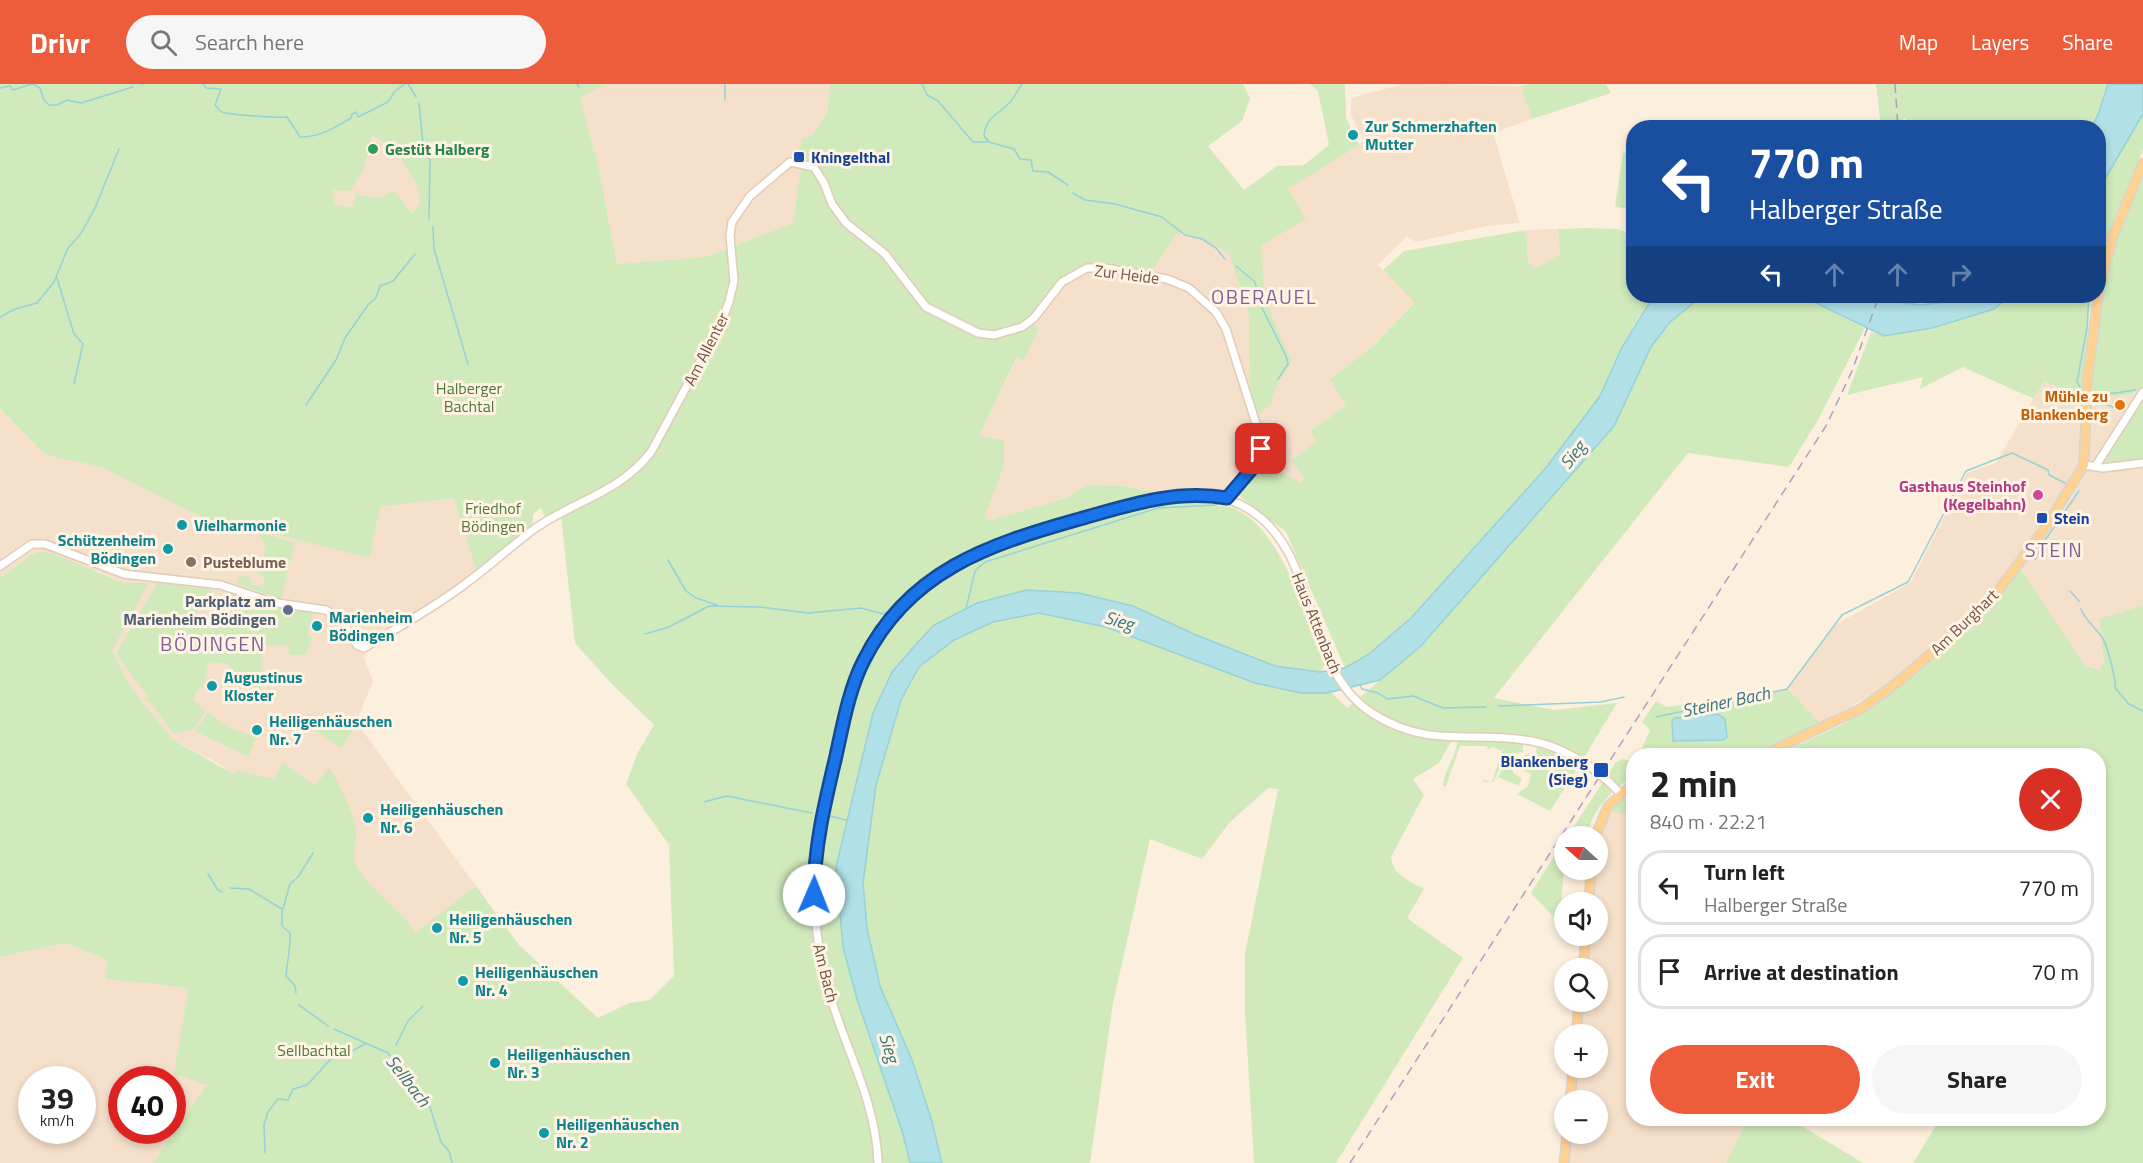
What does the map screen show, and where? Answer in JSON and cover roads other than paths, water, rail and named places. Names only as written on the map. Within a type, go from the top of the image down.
[{"type":"main road","name":"Am Burghart","points":[[2106,263],[2113,236],[2143,163]]},
{"type":"main road","name":"Am Burghart","points":[[1778,748],[1862,708],[1898,682],[1988,604],[2043,531],[2084,465],[2086,408],[2097,303]]},
{"type":"main road","points":[[1600,826],[1608,806],[1626,789]]},
{"type":"main road","points":[[1564,1163],[1566,1144]]},
{"type":"street","name":"Am Allenter","points":[[0,566],[32,544],[58,548],[124,574],[221,585],[271,602],[314,607],[334,614],[360,648],[464,586],[539,526],[630,476],[651,452],[721,323],[734,281],[730,236],[732,222],[750,196],[780,168],[790,162],[797,162]]},
{"type":"street","name":"Zur Heide","points":[[797,162],[814,167],[824,183],[832,204],[846,223],[885,254],[926,307],[978,333],[994,335],[1022,327],[1034,318],[1062,282],[1087,268],[1105,268],[1167,279],[1189,288],[1216,312],[1226,329],[1256,421],[1260,456],[1227,498]]},
{"type":"street","points":[[2099,468],[2129,412],[2143,392]]},
{"type":"street","points":[[2084,465],[2099,468],[2143,463]]},
{"type":"street","name":"Am Bach","points":[[878,1163],[872,1112],[825,978],[815,915],[814,874],[818,839],[843,727],[863,661],[881,630],[911,596],[949,567],[980,551],[1012,538],[1150,500],[1179,495],[1227,498],[1258,515],[1283,542]]},
{"type":"street","name":"Haus Attenbach","points":[[1283,542],[1332,666],[1353,696],[1373,714],[1412,733],[1443,738],[1532,741],[1553,747],[1588,765],[1620,793]]},
{"type":"water","points":[[2108,84],[2143,84],[2143,114],[2106,177],[2106,120],[2095,120]]},
{"type":"water","name":"Sieg","points":[[1649,303],[1693,303],[1669,323],[1651,347],[1614,426],[1420,647],[1380,680],[1327,693],[1300,693],[1255,683],[1106,627],[1039,613],[993,622],[954,640],[919,667],[901,700],[876,785],[863,883],[867,928],[880,986],[912,1060],[931,1118],[942,1163],[910,1163],[903,1134],[857,999],[843,947],[836,867],[873,713],[892,672],[918,642],[934,625],[977,603],[1027,590],[1079,593],[1133,606],[1196,635],[1275,666],[1320,672],[1345,668],[1369,654],[1411,618],[1545,469],[1600,396],[1622,347]]},
{"type":"water","points":[[1816,303],[1920,305],[2001,303],[1994,309],[1932,328],[1884,336]]},
{"type":"water","points":[[1718,714],[1725,719],[1727,737],[1723,740],[1673,741],[1672,721],[1675,718]]},
{"type":"waterway","points":[[0,88],[10,86],[13,90],[32,84]]},
{"type":"waterway","points":[[33,84],[40,88],[44,100],[49,105],[57,105],[67,100],[81,103],[133,87]]},
{"type":"waterway","points":[[203,84],[206,88],[221,89],[215,105],[221,112],[287,117],[300,137],[327,131],[351,118],[356,112],[358,117],[388,102],[395,91],[405,84]]},
{"type":"waterway","points":[[408,84],[416,97]]},
{"type":"waterway","points":[[725,84],[725,100]]},
{"type":"waterway","points":[[922,84],[927,95],[938,101],[973,142],[989,142],[1014,149],[1020,159],[1031,160],[1033,171],[1048,172],[1068,185]]},
{"type":"waterway","points":[[989,142],[984,136],[987,124],[1011,101],[1022,84]]},
{"type":"waterway","points":[[419,103],[424,154],[430,159],[429,219]]},
{"type":"waterway","points":[[0,317],[15,309],[37,303],[54,282],[68,248],[80,235],[95,208],[119,149]]},
{"type":"waterway","points":[[1073,193],[1085,200],[1115,204],[1162,217],[1185,235],[1202,239],[1216,248],[1225,259]]},
{"type":"waterway","points":[[433,227],[434,249],[468,364]]},
{"type":"waterway","points":[[306,405],[336,360],[345,338],[368,305],[376,298],[380,286],[393,281],[415,254]]},
{"type":"waterway","points":[[1236,266],[1255,282],[1261,306],[1286,356],[1288,364],[1278,379]]},
{"type":"waterway","points":[[57,278],[74,334],[83,344],[74,384]]},
{"type":"waterway","points":[[2080,387],[2077,382],[2087,328],[2089,303]]},
{"type":"waterway","points":[[2094,396],[2136,390]]},
{"type":"waterway","points":[[2101,403],[2125,411]]},
{"type":"waterway","points":[[1231,485],[1251,459],[1254,440]]},
{"type":"waterway","name":"Steiner Bach","points":[[1656,717],[1787,689],[1842,615],[1908,582],[1966,471],[2012,453],[2048,470],[2049,475],[2067,484]]},
{"type":"waterway","name":"Steiner Bach","points":[[2035,560],[2043,543],[2079,491]]},
{"type":"waterway","points":[[966,609],[975,571],[985,562],[1158,508],[1217,505]]},
{"type":"waterway","points":[[668,560],[686,591],[696,598],[717,605]]},
{"type":"waterway","name":"Steiner Bach","points":[[2070,591],[2079,601]]},
{"type":"waterway","points":[[645,634],[669,627],[709,606],[759,607],[808,613],[861,608],[883,614],[886,612]]},
{"type":"waterway","points":[[2081,609],[2105,644],[2115,688],[2129,704],[2143,711]]},
{"type":"waterway","name":"Steiner Bach","points":[[1360,685],[1362,689],[1378,693],[1387,699],[1413,696],[1443,708],[1486,707]]},
{"type":"waterway","name":"Steiner Bach","points":[[1499,706],[1601,702],[1624,697]]},
{"type":"waterway","points":[[704,802],[727,796],[812,813]]},
{"type":"waterway","points":[[830,816],[846,820]]},
{"type":"waterway","points":[[283,909],[290,884],[298,877],[313,853]]},
{"type":"waterway","name":"Sellbach","points":[[208,874],[218,890],[222,892]]},
{"type":"waterway","name":"Sellbach","points":[[230,888],[249,889],[282,909],[282,926],[290,933],[286,976],[295,986],[296,993]]},
{"type":"waterway","name":"Sellbach","points":[[299,1005],[328,1026]]},
{"type":"waterway","points":[[396,1045],[408,1021],[423,1006]]},
{"type":"waterway","name":"Sellbach","points":[[334,1029],[388,1053],[429,1104],[441,1142],[449,1151],[452,1163]]},
{"type":"waterway","points":[[265,1153],[264,1125],[268,1112],[278,1099],[288,1100],[293,1089],[307,1085],[341,1048],[350,1052],[365,1044]]},
{"type":"railway","points":[[1895,84],[1897,120]]},
{"type":"railway","points":[[1350,1163],[1826,426],[1852,371],[1876,303]]},
{"type":"place","name":"Zur Schmerzhaften Mutter","points":[[1353,135]]},
{"type":"place","name":"Gestüt Halberg","points":[[373,149]]},
{"type":"place","name":"Kningelthal","points":[[799,157]]},
{"type":"place","name":"Mühle zu Blankenberg","points":[[2120,405]]},
{"type":"place","name":"Gasthaus Steinhof (Kegelbahn)","points":[[2038,495]]},
{"type":"place","name":"Stein","points":[[2042,518]]},
{"type":"place","name":"Vielharmonie","points":[[182,525]]},
{"type":"place","name":"Schützenheim Bödingen","points":[[168,549]]},
{"type":"place","name":"Pusteblume","points":[[191,562]]},
{"type":"place","name":"Parkplatz am Marienheim Bödingen","points":[[288,610]]},
{"type":"place","name":"Marienheim Bödingen","points":[[317,626]]},
{"type":"place","name":"Augustinus Kloster","points":[[212,686]]},
{"type":"place","name":"Heiligenhäuschen Nr. 7","points":[[257,730]]},
{"type":"place","name":"Blankenberg (Sieg)","points":[[1601,770]]},
{"type":"place","name":"Heiligenhäuschen Nr. 6","points":[[368,818]]},
{"type":"place","name":"Heiligenhäuschen Nr. 5","points":[[437,928]]},
{"type":"place","name":"Heiligenhäuschen Nr. 4","points":[[463,981]]},
{"type":"place","name":"Heiligenhäuschen Nr. 3","points":[[495,1063]]},
{"type":"place","name":"Heiligenhäuschen Nr. 2","points":[[544,1133]]},
{"type":"district","name":"OBERAUEL","points":[[1264,297]]},
{"type":"district","name":"STEIN","points":[[2054,550]]},
{"type":"district","name":"BÖDINGEN","points":[[213,644]]},
{"type":"park label","name":"Halberger Bachtal","points":[[469,397]]},
{"type":"park label","name":"Friedhof Bödingen","points":[[493,517]]},
{"type":"park label","name":"Sellbachtal","points":[[314,1050]]}]
